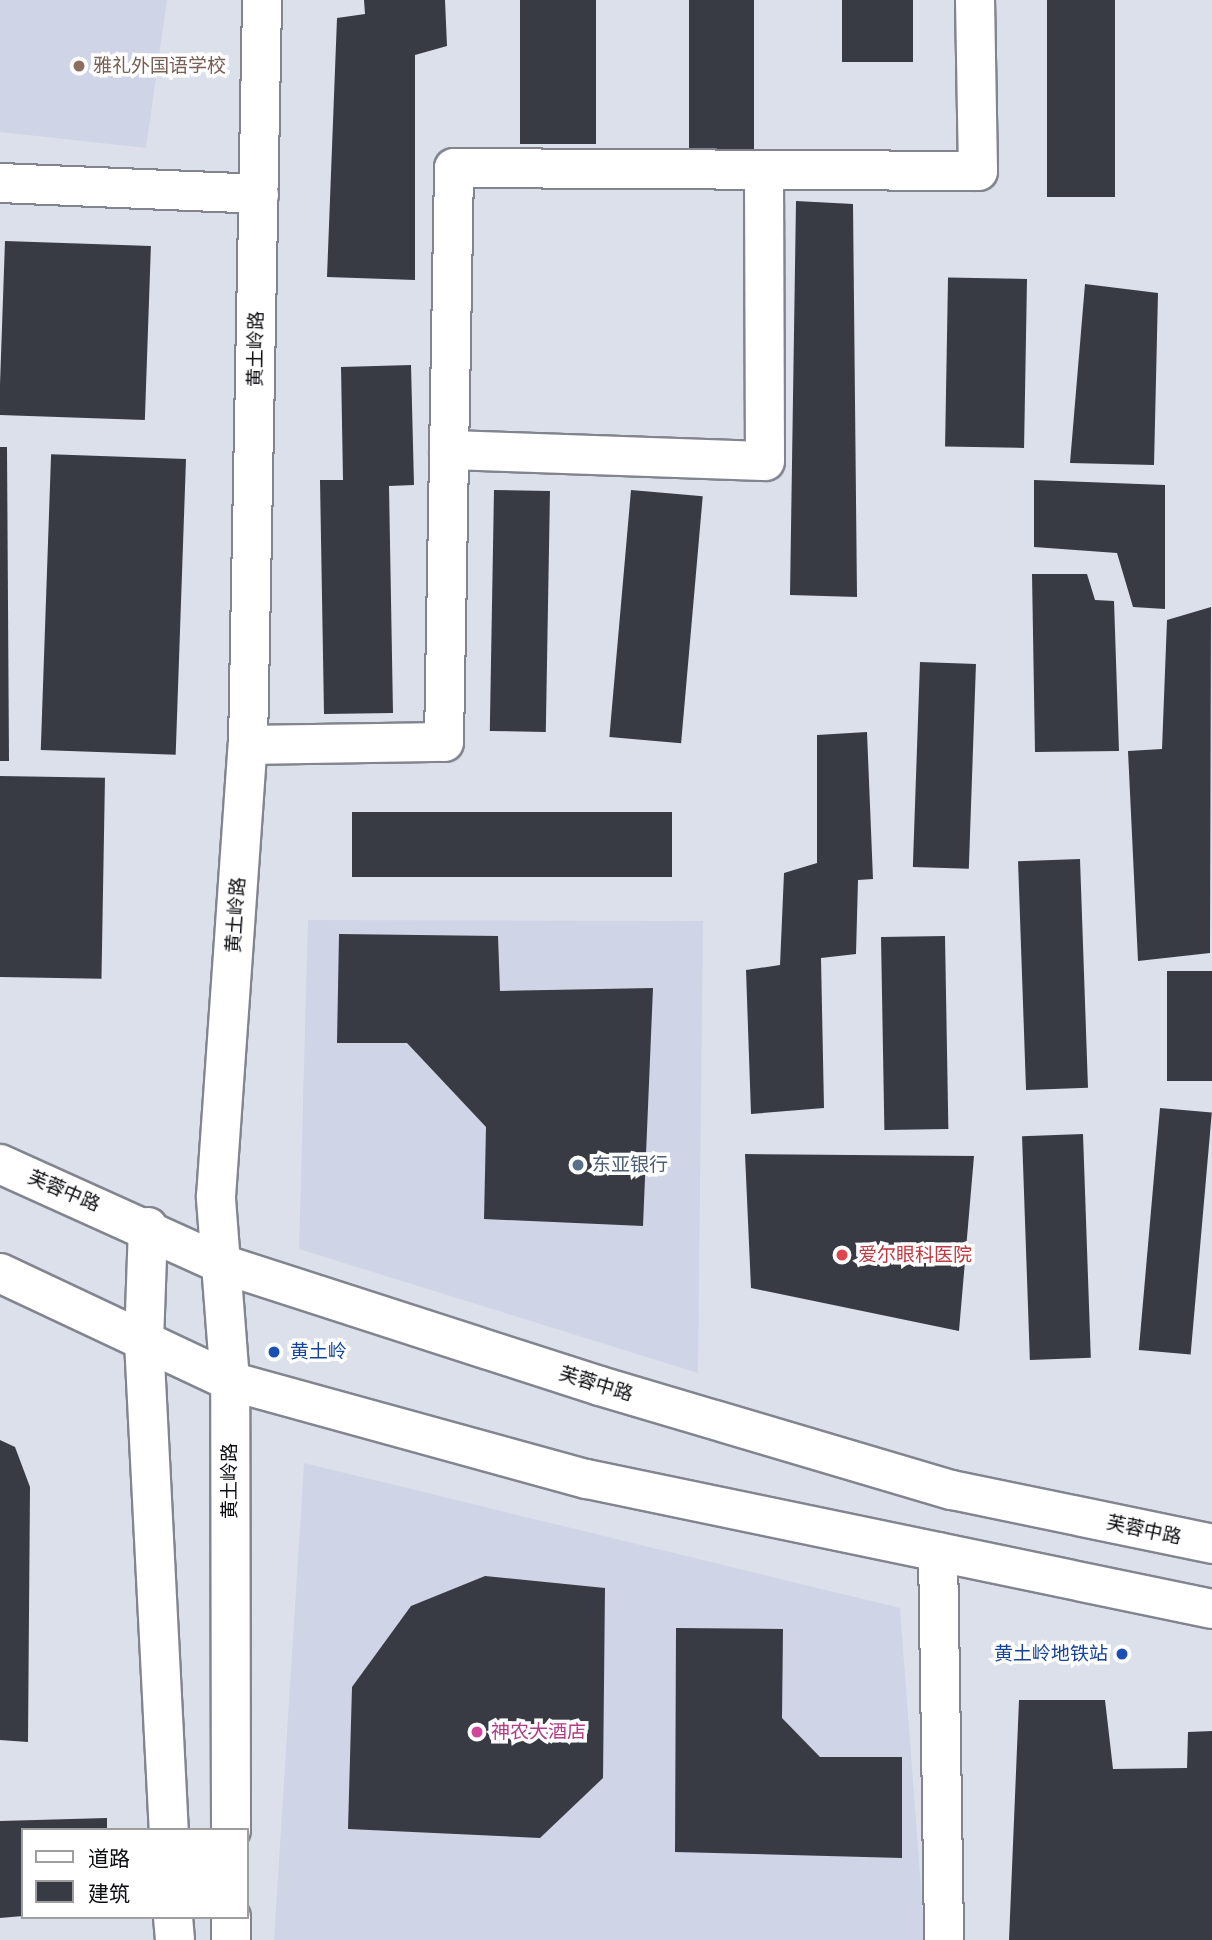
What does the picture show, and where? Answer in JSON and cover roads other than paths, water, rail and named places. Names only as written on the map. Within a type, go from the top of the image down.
[{"type":"street","name":"黄土岭路","points":[[231,1828],[230,1381],[216,1197],[248,745],[262,0]]},
{"type":"street","points":[[248,745],[444,741],[454,168],[978,171],[975,0]]},
{"type":"street","points":[[449,450],[765,461],[764,170]]},
{"type":"street","points":[[0,183],[259,194]]},
{"type":"street","name":"芙蓉中路","points":[[0,1164],[148,1227],[219,1263],[951,1490],[1212,1544]]},
{"type":"street","points":[[148,1227],[144,1341],[169,1828]]},
{"type":"street","points":[[0,1273],[230,1381],[587,1479],[1212,1609]]},
{"type":"street","points":[[939,1552],[944,1940]]},
{"type":"street","points":[[173,1919],[174,1940]]},
{"type":"street","points":[[231,1919],[231,1940]]},
{"type":"place","name":"雅礼外国语学校","points":[[79,66]]},
{"type":"place","name":"东亚银行","points":[[578,1165]]},
{"type":"place","name":"爱尔眼科医院","points":[[842,1255]]},
{"type":"place","name":"黄土岭","points":[[274,1352]]},
{"type":"place","name":"黄土岭地铁站","points":[[1122,1654]]},
{"type":"place","name":"神农大酒店","points":[[477,1732]]}]
